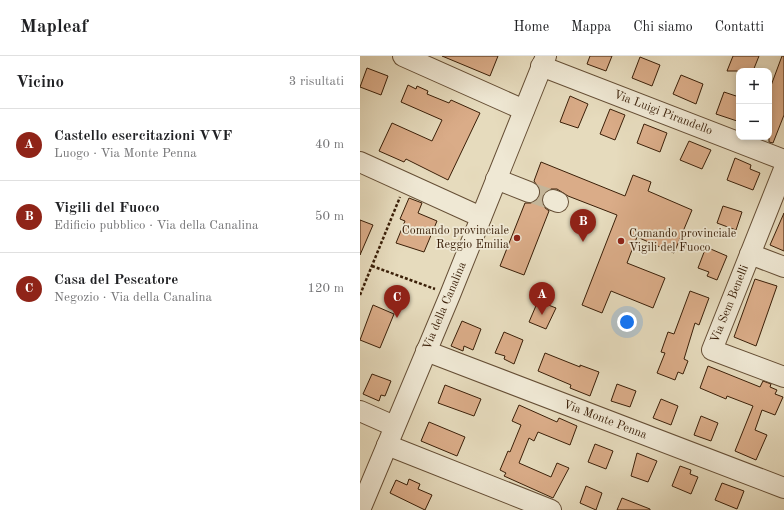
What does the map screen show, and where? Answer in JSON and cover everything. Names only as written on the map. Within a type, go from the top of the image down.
[{"type":"street","points":[[403,56],[524,110]]},
{"type":"street","name":"Via della Canalina","points":[[360,510],[450,295],[544,61]]},
{"type":"street","name":"Via Luigi Pirandello","points":[[544,61],[784,160]]},
{"type":"street","points":[[360,162],[481,217]]},
{"type":"street","name":"Via Sem Benelli","points":[[784,169],[712,350],[784,377]]},
{"type":"street","points":[[496,179],[529,192]]},
{"type":"street","name":"Via Sem Benelli","points":[[750,254],[784,267]]},
{"type":"street","name":"Via Monte Penna","points":[[426,351],[784,488]]},
{"type":"street","points":[[365,413],[394,426]]},
{"type":"street","points":[[387,445],[509,503],[551,510]]},
{"type":"path","points":[[360,294],[406,183]]},
{"type":"path","points":[[372,266],[450,295]]},
{"type":"building","points":[[442,56],[498,56],[490,76]]},
{"type":"building","points":[[590,56],[612,56],[606,71],[587,64]]},
{"type":"building","points":[[733,56],[759,56],[754,68],[736,68],[736,71],[727,71]]},
{"type":"building","points":[[782,56],[784,56],[784,115],[773,143],[769,142],[769,140],[772,140],[772,83]]},
{"type":"building","points":[[640,57],[660,65],[652,86],[632,78]]},
{"type":"building","points":[[367,68],[388,76],[381,95],[360,87]]},
{"type":"building","points":[[681,75],[703,84],[696,104],[673,94]]},
{"type":"building","points":[[408,85],[416,89],[417,86],[428,91],[427,94],[449,103],[451,100],[480,113],[448,180],[406,159],[404,162],[379,151],[392,123],[432,141],[442,120],[401,102]]},
{"type":"building","points":[[724,92],[736,96],[736,121],[716,114]]},
{"type":"building","points":[[570,96],[588,104],[578,128],[560,122]]},
{"type":"building","points":[[610,109],[625,115],[615,140],[600,134]]},
{"type":"building","points":[[644,124],[667,133],[660,152],[637,143]]},
{"type":"building","points":[[689,141],[711,150],[702,169],[680,160]]},
{"type":"building","points":[[735,158],[751,165],[750,169],[760,173],[753,190],[727,180]]},
{"type":"building","name":"Comando provinciale Vigili del Fuoco","points":[[541,162],[625,196],[633,175],[651,182],[648,191],[692,210],[674,253],[637,237],[627,263],[665,278],[653,308],[611,291],[602,313],[582,305],[617,215],[568,196],[557,189],[551,189],[543,195],[542,202],[544,207],[549,211],[524,275],[500,266],[525,203],[531,203],[540,197],[540,190],[534,181]]},
{"type":"building","points":[[409,198],[422,203],[418,213],[437,221],[424,252],[396,243],[405,221],[400,219]]},
{"type":"building","points":[[723,206],[742,212],[736,230],[717,223]]},
{"type":"building","points":[[784,213],[784,251],[770,245]]},
{"type":"building","points":[[360,220],[373,225],[360,255]]},
{"type":"building","points":[[706,247],[727,256],[717,280],[707,276],[709,272],[698,268]]},
{"type":"building","points":[[755,279],[777,286],[756,346],[734,337]]},
{"type":"building","points":[[690,291],[709,298],[699,325],[695,323],[684,359],[688,361],[683,374],[678,372],[675,380],[657,373],[665,353],[661,352],[668,332],[674,334]]},
{"type":"building","points":[[538,301],[556,308],[546,329],[529,322]]},
{"type":"building","points":[[373,305],[394,314],[380,348],[360,340]]},
{"type":"building","points":[[462,321],[481,329],[473,350],[464,346],[463,351],[451,346]]},
{"type":"building","points":[[504,332],[523,340],[514,364],[504,359],[505,356],[495,353]]},
{"type":"building","points":[[545,353],[580,367],[580,365],[599,372],[590,396],[570,388],[571,385],[538,371]]},
{"type":"building","points":[[708,366],[760,387],[763,381],[771,384],[770,387],[777,390],[775,394],[783,397],[775,415],[762,410],[755,430],[767,435],[756,460],[735,451],[753,406],[727,396],[726,399],[700,388]]},
{"type":"building","points":[[372,374],[391,381],[385,396],[381,395],[379,401],[363,394]]},
{"type":"building","points":[[617,384],[636,391],[630,407],[611,401]]},
{"type":"building","points":[[445,385],[481,399],[474,416],[438,403]]},
{"type":"building","points":[[661,399],[678,406],[671,425],[653,418]]},
{"type":"building","points":[[519,405],[557,422],[559,418],[577,426],[570,445],[538,432],[534,441],[529,438],[519,463],[551,477],[557,463],[569,468],[553,498],[504,476],[506,473],[500,470],[508,451],[510,452],[521,425],[512,421]]},
{"type":"building","points":[[701,416],[718,423],[711,441],[694,435]]},
{"type":"building","points":[[429,422],[465,437],[457,456],[421,441]]},
{"type":"building","points":[[595,444],[613,451],[606,469],[588,462]]},
{"type":"building","points":[[637,453],[657,461],[648,482],[631,476]]},
{"type":"building","points":[[680,466],[691,470],[690,474],[698,477],[691,494],[672,486]]},
{"type":"building","points":[[409,479],[420,484],[418,489],[432,495],[425,510],[390,493],[396,480],[407,485]]},
{"type":"building","points":[[722,483],[744,491],[737,509],[715,500]]},
{"type":"building","points":[[586,486],[602,493],[596,510],[580,503]]},
{"type":"building","points":[[622,498],[650,509],[650,510],[617,510]]},
{"type":"tunnel","points":[[529,192],[553,200]]},
{"type":"place","name":"Comando provinciale Reggio Emilia","points":[[517,238]]},
{"type":"place","name":"Comando provinciale Vigili del Fuoco","points":[[621,241]]},
{"type":"place","name":"Vigili del Fuoco","points":[[583,242]]},
{"type":"place","name":"Castello esercitazioni VVF","points":[[542,315]]},
{"type":"place","name":"Casa del Pescatore","points":[[397,318]]}]
